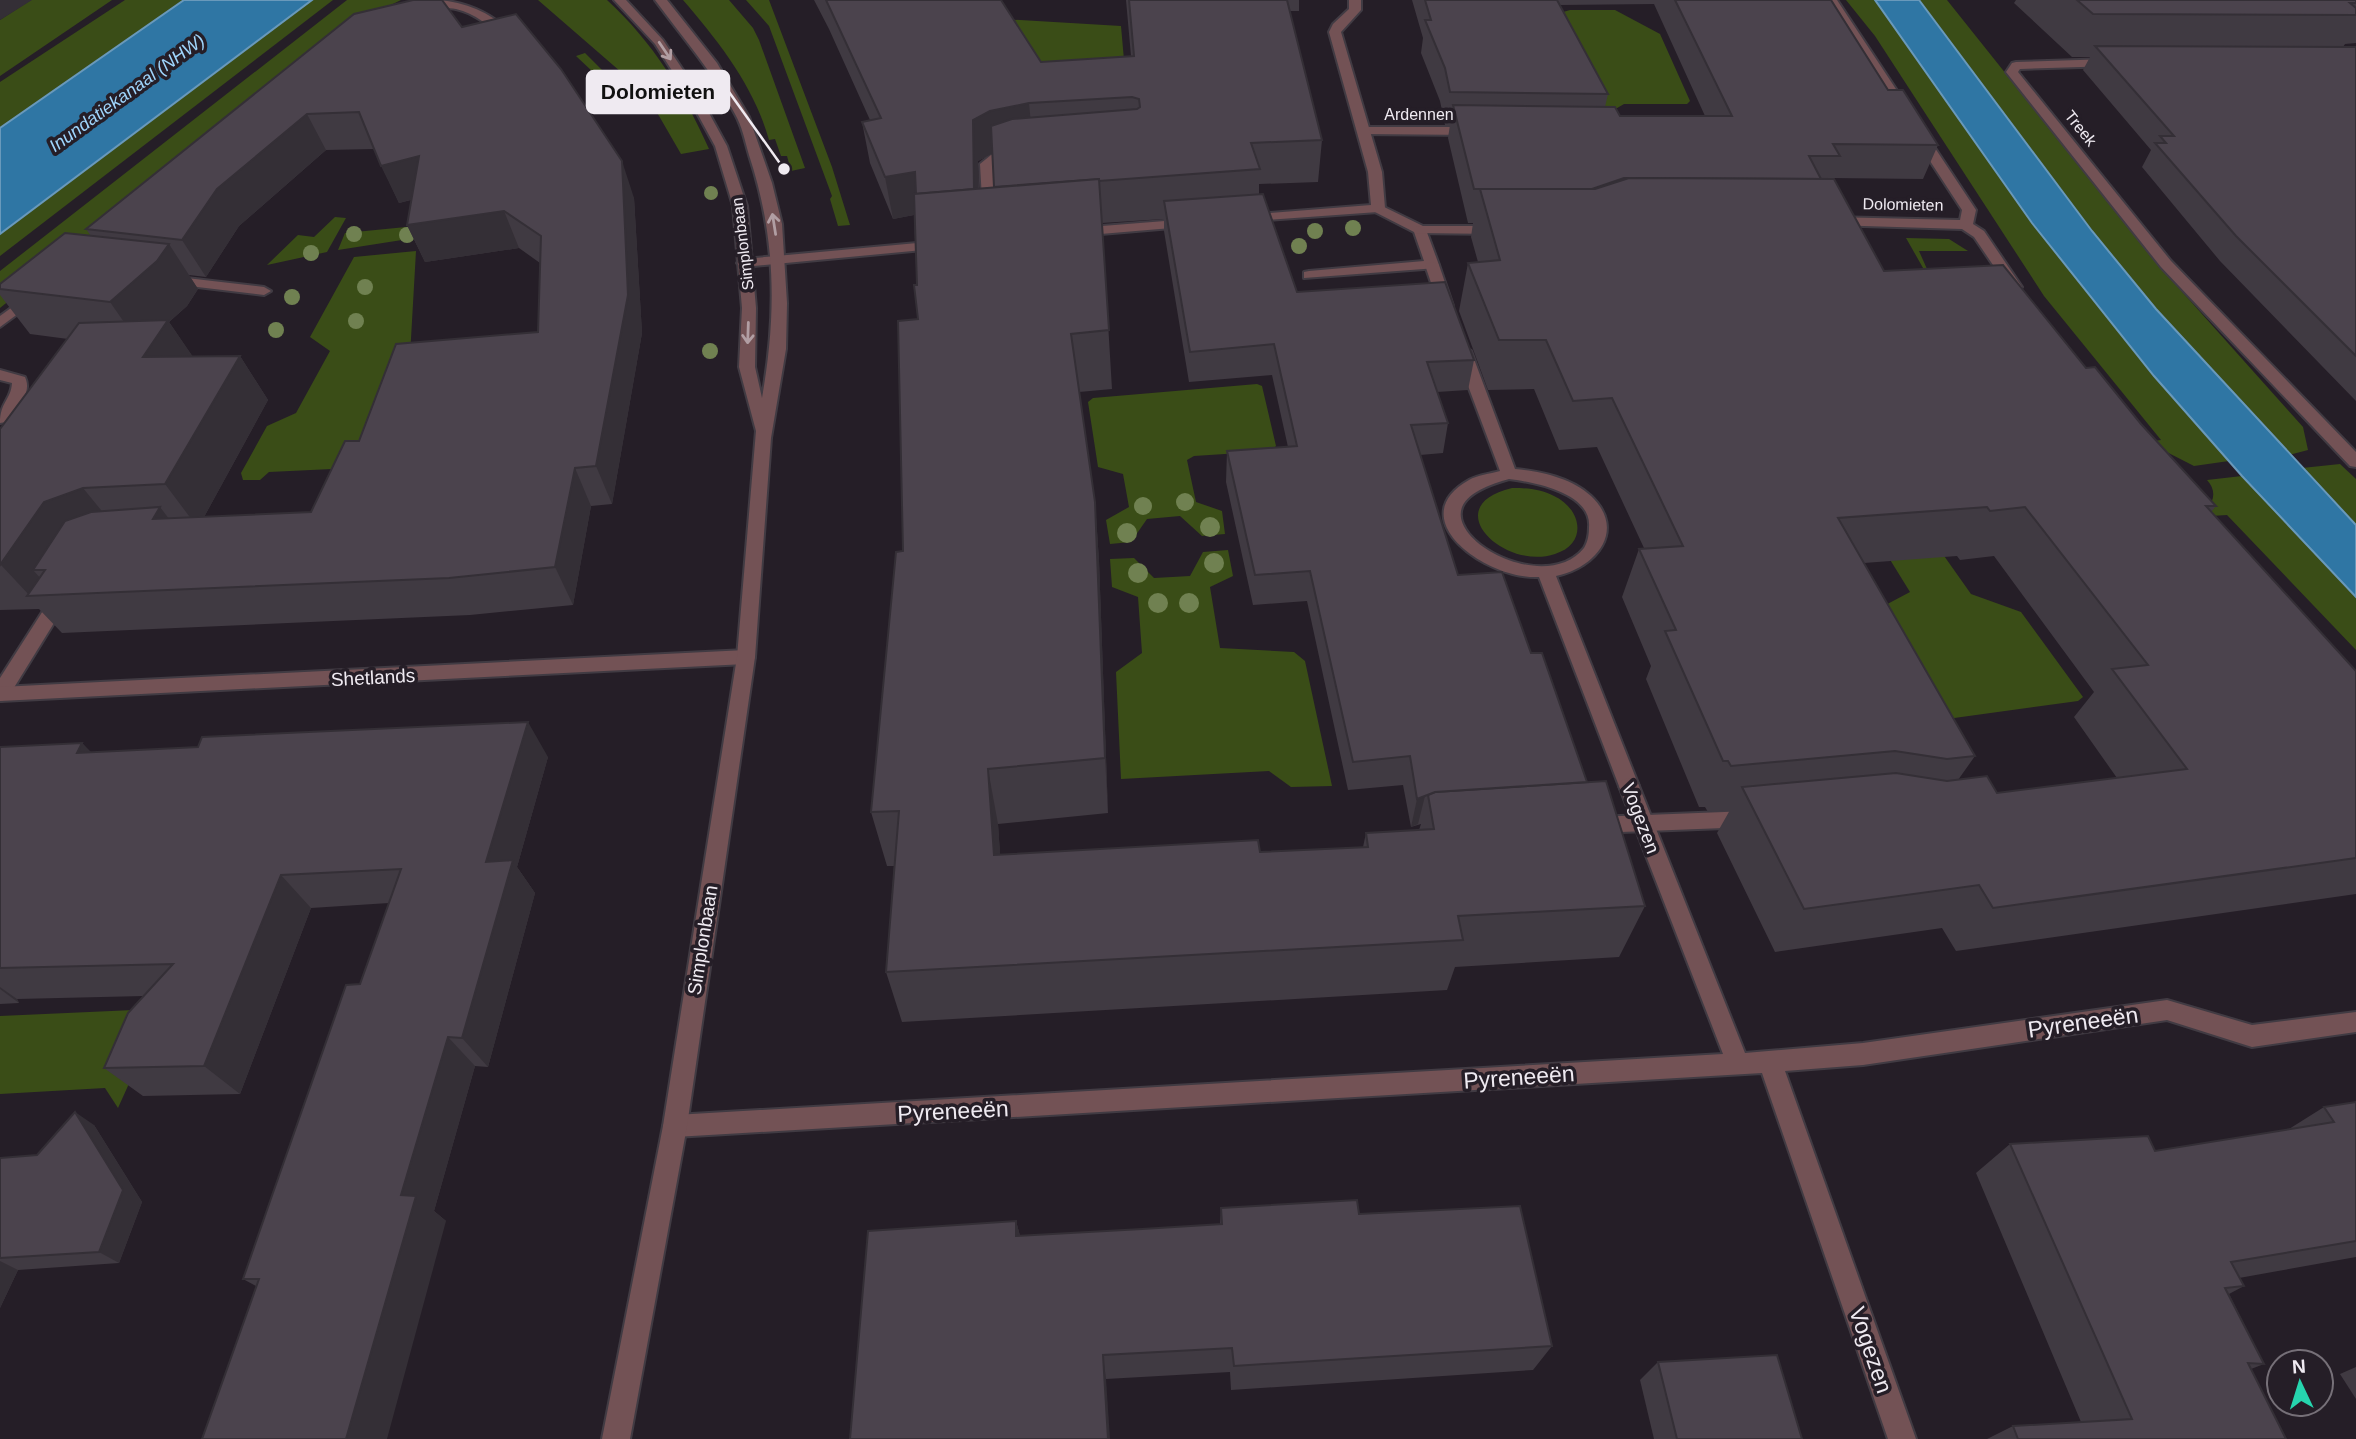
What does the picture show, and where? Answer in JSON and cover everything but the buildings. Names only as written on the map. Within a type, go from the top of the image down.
[{"type":"street","name":"Simplonbaan","points":[[620,0],[659,42],[691,91],[721,146],[740,206],[749,307],[747,367],[763,438]]},
{"type":"street","name":"Simplonbaan","points":[[616,1439],[675,1126],[746,657],[763,438],[778,349],[779,260],[775,224],[765,183],[743,117],[713,66],[661,0]]},
{"type":"street","name":"Ardennen","points":[[1354,0],[1355,10],[1337,26],[1335,32],[1375,172],[1378,208]]},
{"type":"street","points":[[1831,0],[1969,210],[1966,225],[1979,234],[2023,300]]},
{"type":"street","points":[[407,7],[422,4],[465,6],[479,12],[521,47]]},
{"type":"street","name":"Treek","points":[[2128,63],[2016,65],[2012,72],[2166,264],[2356,462]]},
{"type":"street","name":"Ardennen","points":[[1364,131],[1484,132]]},
{"type":"street","points":[[989,227],[986,164],[996,158],[1028,153]]},
{"type":"street","points":[[1235,220],[1378,208],[1420,230],[1516,230]]},
{"type":"street","name":"Dolomieten","points":[[1813,220],[1946,222],[1966,225]]},
{"type":"street","points":[[1057,234],[1207,222]]},
{"type":"street","points":[[1420,230],[1509,474]]},
{"type":"street","points":[[744,263],[951,243]]},
{"type":"street","points":[[1309,275],[1432,265]]},
{"type":"street","points":[[157,278],[264,291]]},
{"type":"street","points":[[0,323],[48,284]]},
{"type":"street","points":[[0,375],[20,380],[19,393],[0,418]]},
{"type":"street","points":[[1509,474],[1552,480],[1586,501],[1596,518],[1599,531],[1584,559],[1567,568],[1546,573],[1522,572],[1498,566],[1477,554],[1461,540],[1453,524],[1453,509],[1459,495],[1489,477],[1509,474]]},
{"type":"street","name":"Vogezen","points":[[1546,573],[1738,1063]]},
{"type":"street","points":[[0,694],[74,576]]},
{"type":"street","name":"Shetlands","points":[[0,694],[746,657]]},
{"type":"street","points":[[1576,826],[1641,821],[1707,823],[1773,817]]},
{"type":"street","name":"Pyreneeën","points":[[675,1126],[1770,1062],[1863,1054],[2167,1010],[2252,1036],[2356,1022]]},
{"type":"street","name":"Vogezen","points":[[1770,1062],[1902,1439]]},
{"type":"green space","points":[[31,0],[112,0],[0,76],[0,20]]},
{"type":"green space","points":[[125,0],[184,0],[0,128],[0,82]]},
{"type":"green space","points":[[312,0],[333,0],[0,256],[0,234]]},
{"type":"green space","points":[[347,0],[401,0],[354,23],[0,308],[0,271]]},
{"type":"green space","points":[[538,0],[607,0],[639,33],[666,69],[709,149],[681,154],[655,109],[636,85]]},
{"type":"green space","points":[[683,0],[729,0],[753,28],[805,168],[791,171],[787,156],[781,156],[775,139],[769,140],[745,83],[710,32]]},
{"type":"green space","points":[[746,0],[769,0],[832,167],[850,225],[838,226],[830,199],[832,196],[769,26]]},
{"type":"green space","points":[[1846,0],[1875,0],[2032,223],[2154,376],[2229,461],[2194,466],[2147,442],[2161,440],[2044,296],[1875,36]]},
{"type":"green space","points":[[1919,0],[1947,0],[2160,267],[2303,427],[2308,450],[2289,455],[2156,309],[2064,196]]},
{"type":"green space","points":[[1570,10],[1615,10],[1660,34],[1690,101],[1687,104],[1624,104],[1612,111],[1600,111],[1560,13]]},
{"type":"green space","points":[[1002,19],[1121,26],[1127,94],[1065,98]]},
{"type":"green space","points":[[585,53],[633,101],[623,104],[576,56]]},
{"type":"green space","points":[[335,217],[346,218],[327,252],[267,265],[298,235],[314,237]]},
{"type":"green space","points":[[406,227],[405,232],[412,233],[411,237],[338,250],[345,233]]},
{"type":"green space","points":[[1906,238],[1949,239],[1968,251],[1919,251],[1939,296]]},
{"type":"green space","points":[[416,251],[410,356],[353,468],[269,472],[260,480],[243,480],[241,473],[267,426],[296,413],[330,351],[310,337],[354,257]]},
{"type":"green space","points":[[1257,384],[1262,386],[1276,446],[1271,451],[1194,456],[1187,460],[1196,502],[1222,511],[1225,534],[1202,536],[1180,516],[1147,519],[1131,542],[1110,544],[1106,520],[1129,507],[1123,474],[1098,467],[1088,402],[1093,398]]},
{"type":"green space","points":[[2340,464],[2356,479],[2356,525],[2302,468]]},
{"type":"green space","points":[[2242,476],[2356,597],[2356,650],[2227,515],[2211,516],[2206,510],[2213,495],[2207,480]]},
{"type":"green space","points":[[1512,488],[1539,490],[1571,509],[1577,526],[1573,543],[1555,554],[1535,557],[1516,553],[1499,545],[1486,534],[1479,521],[1479,508],[1490,497]]},
{"type":"green space","points":[[1228,550],[1233,576],[1210,587],[1220,648],[1294,652],[1305,661],[1332,786],[1291,787],[1269,771],[1121,779],[1116,672],[1142,653],[1138,597],[1112,587],[1110,559],[1134,558],[1154,578],[1190,576],[1203,552]]},
{"type":"green space","points":[[1942,553],[1971,594],[2021,612],[2083,697],[2078,701],[1947,719],[1863,617],[1910,592],[1889,558]]},
{"type":"green space","points":[[156,1009],[159,1017],[118,1108],[105,1088],[0,1094],[0,1016]]},
{"type":"water","name":"Inundatiekanaal (NHW)","points":[[184,0],[312,0],[0,234],[0,128]]},
{"type":"water","points":[[1875,0],[1919,0],[2092,231],[2156,309],[2356,525],[2356,597],[2242,476],[2154,376],[2032,223]]},
{"type":"place","name":"Dolomieten","points":[[784,169]]}]
